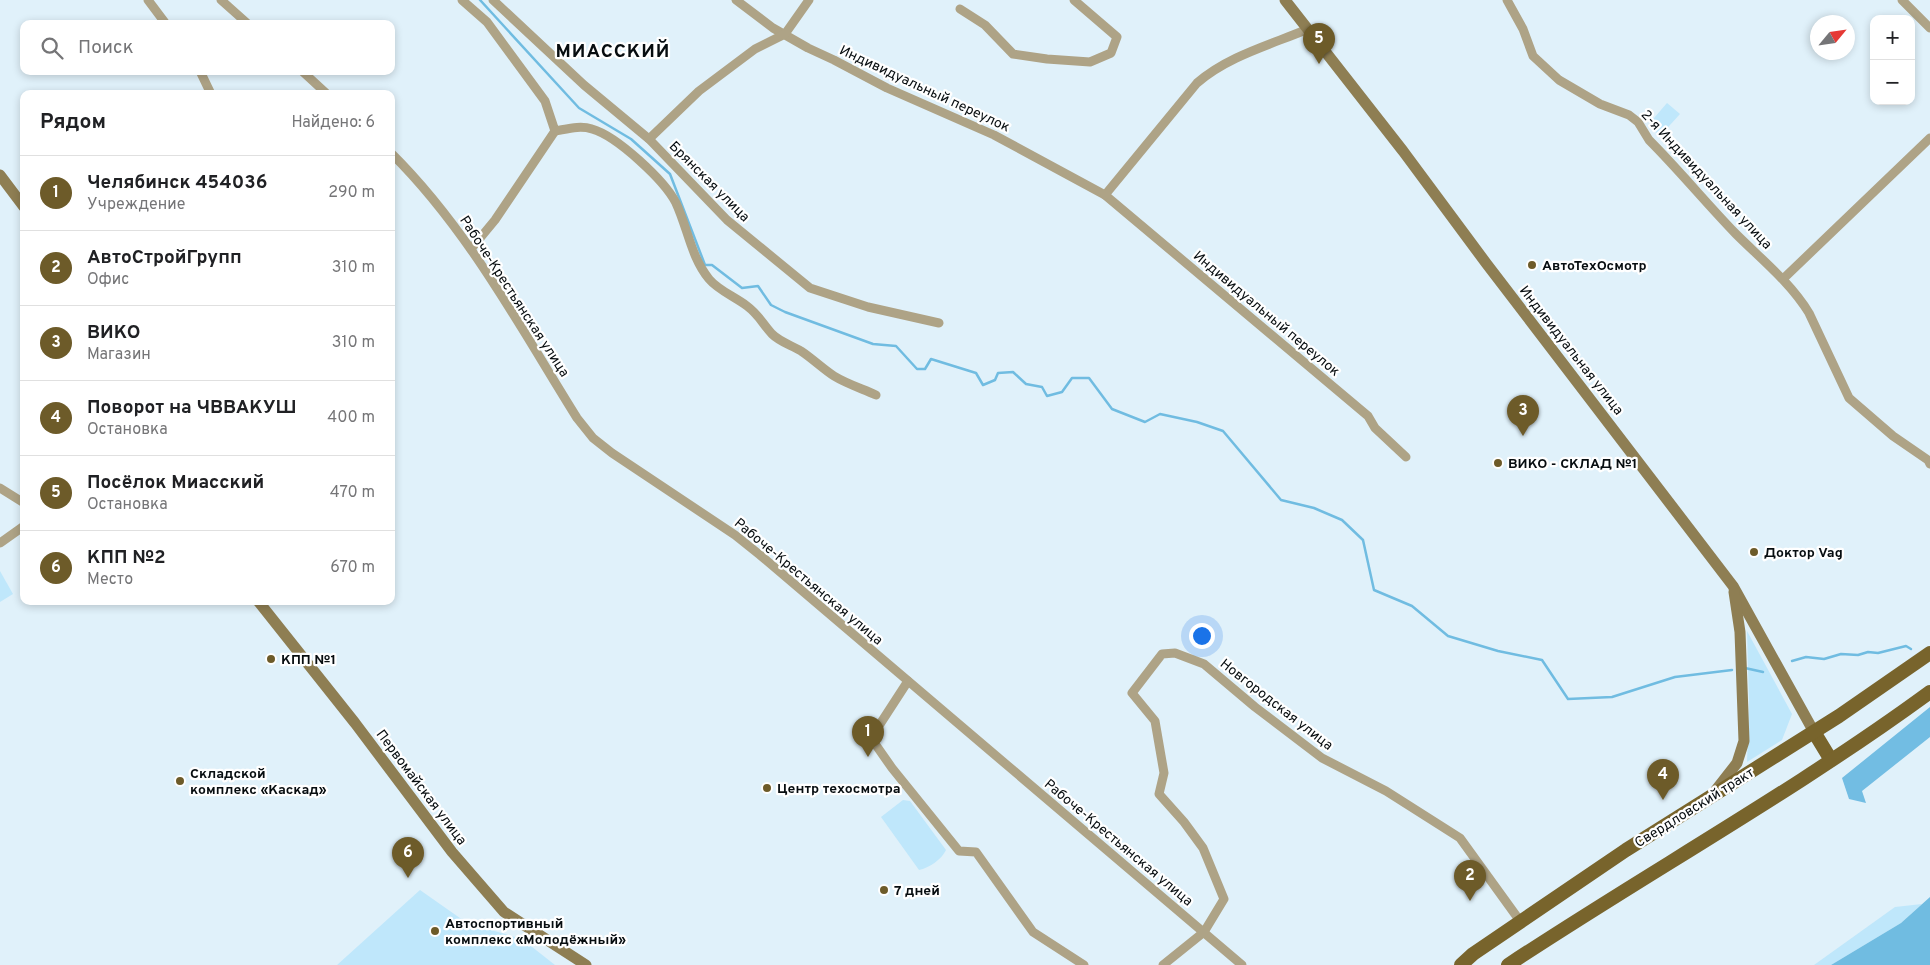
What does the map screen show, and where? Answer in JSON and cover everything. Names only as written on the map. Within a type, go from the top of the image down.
[{"type":"main road","name":"Индивидуальная улица","points":[[1285,0],[1733,586],[1814,732]]},
{"type":"main road","points":[[0,176],[20,202]]},
{"type":"main road","points":[[1711,795],[1738,763],[1744,741],[1740,632],[1733,586]]},
{"type":"main road","name":"Первомайская улица","points":[[261,605],[355,723],[452,852],[504,912],[586,965]]},
{"type":"main road","name":"Свердловский тракт","points":[[1461,965],[1473,954],[1520,921],[1711,795],[1814,732],[1930,653]]},
{"type":"main road","points":[[1508,965],[1831,760],[1889,722],[1930,692]]},
{"type":"main road","points":[[1814,732],[1831,760]]},
{"type":"street","points":[[148,0],[163,20]]},
{"type":"street","points":[[221,0],[244,20]]},
{"type":"street","points":[[462,0],[487,22],[545,101],[555,131]]},
{"type":"street","name":"Брянская улица","points":[[493,0],[584,85],[649,138],[727,220],[810,288],[868,307],[940,323]]},
{"type":"street","name":"Индивидуальный переулок","points":[[736,0],[773,28],[808,48],[880,84],[994,135],[1105,194],[1368,416],[1375,428],[1406,457]]},
{"type":"street","points":[[649,138],[699,91],[755,49],[785,34],[809,0]]},
{"type":"street","points":[[960,9],[985,25],[1013,54],[1090,62],[1111,53],[1116,37],[1074,0]]},
{"type":"street","name":"2-я Индивидуальная улица","points":[[1507,0],[1523,29],[1533,56],[1559,80],[1600,104],[1629,115],[1638,122],[1649,140],[1801,300],[1849,398],[1892,436],[1928,460],[1930,464]]},
{"type":"street","points":[[1902,0],[1930,28]]},
{"type":"street","points":[[1105,194],[1197,83],[1207,74],[1234,58],[1308,29]]},
{"type":"street","points":[[202,75],[209,90]]},
{"type":"street","points":[[306,75],[323,90]]},
{"type":"street","points":[[471,249],[495,220],[555,131],[575,127],[593,129],[610,136],[624,146],[666,188],[675,202],[692,251],[711,282],[747,306],[760,317],[772,334],[784,343],[801,351],[836,377],[876,395]]},
{"type":"street","points":[[1783,279],[1930,138]]},
{"type":"street","name":"Рабоче-Крестьянская улица","points":[[395,157],[441,208],[471,249],[577,418],[593,438],[612,454],[742,540],[1242,965]]},
{"type":"street","points":[[0,488],[20,500]]},
{"type":"street","points":[[0,542],[20,529]]},
{"type":"street","name":"Новгородская улица","points":[[1204,932],[1224,899],[1203,848],[1184,822],[1159,794],[1164,773],[1155,721],[1132,693],[1162,654],[1175,653],[1204,664],[1255,708],[1322,758],[1386,791],[1460,838],[1520,921]]},
{"type":"street","points":[[908,681],[871,738],[892,768],[958,850],[976,852],[982,859],[1033,932],[1084,965]]},
{"type":"street","points":[[1163,965],[1204,932]]},
{"type":"shaded area","points":[[1667,103],[1680,114],[1660,136],[1648,125]]},
{"type":"shaded area","points":[[0,571],[13,594],[0,602]]},
{"type":"shaded area","points":[[1747,631],[1792,714],[1782,740],[1747,762],[1749,703]]},
{"type":"shaded area","points":[[1930,707],[1930,737],[1862,791],[1866,803],[1849,799],[1842,778]]},
{"type":"shaded area","points":[[903,800],[910,801],[946,850],[935,863],[919,870],[881,817]]},
{"type":"shaded area","name":"Автоспортивный комплекс «Молодёжный»","points":[[420,890],[467,923],[522,939],[555,965],[337,965]]},
{"type":"shaded area","points":[[1930,897],[1930,965],[1831,965],[1901,923]]},
{"type":"shaded area","points":[[1922,904],[1901,923],[1831,965],[1814,965],[1895,907]]},
{"type":"waterway","points":[[480,0],[579,108],[631,139],[670,174],[705,265],[712,265],[742,288],[758,286],[771,305],[785,312],[873,344],[896,346],[917,369],[925,369],[931,359],[976,373],[983,385],[995,380],[998,373],[1013,372],[1026,384],[1042,387],[1047,396],[1062,392],[1072,378],[1089,378],[1112,409],[1145,422],[1160,414],[1197,422],[1223,431],[1281,500],[1314,508],[1342,520],[1363,540],[1374,590],[1412,606],[1448,636],[1498,651],[1542,660],[1568,699],[1612,697],[1675,677],[1732,670]]},
{"type":"waterway","points":[[1792,661],[1806,657],[1824,659],[1841,654],[1878,653],[1906,646],[1911,649]]},
{"type":"waterway","points":[[1745,668],[1763,672]]},
{"type":"place","name":"Посёлок Миасский","points":[[1319,64]]},
{"type":"place","name":"АвтоТехОсмотр","points":[[1532,265]]},
{"type":"place","name":"ВИКО","points":[[1523,436]]},
{"type":"place","name":"ВИКО - СКЛАД №1","points":[[1498,463]]},
{"type":"place","name":"Доктор Vag","points":[[1754,552]]},
{"type":"place","name":"КПП №1","points":[[271,659]]},
{"type":"place","name":"Челябинск 454036","points":[[868,757]]},
{"type":"place","name":"Складской комплекс «Каскад»","points":[[180,781]]},
{"type":"place","name":"Центр техосмотра","points":[[767,788]]},
{"type":"place","name":"Поворот на ЧВВАКУШ","points":[[1663,800]]},
{"type":"place","name":"КПП №2","points":[[408,878]]},
{"type":"place","name":"7 дней","points":[[884,890]]},
{"type":"place","name":"АвтоСтройГрупп","points":[[1470,901]]},
{"type":"place","name":"Автоспортивный комплекс «Молодёжный»","points":[[435,931]]},
{"type":"district","name":"МИАССКИЙ","points":[[613,50]]}]
